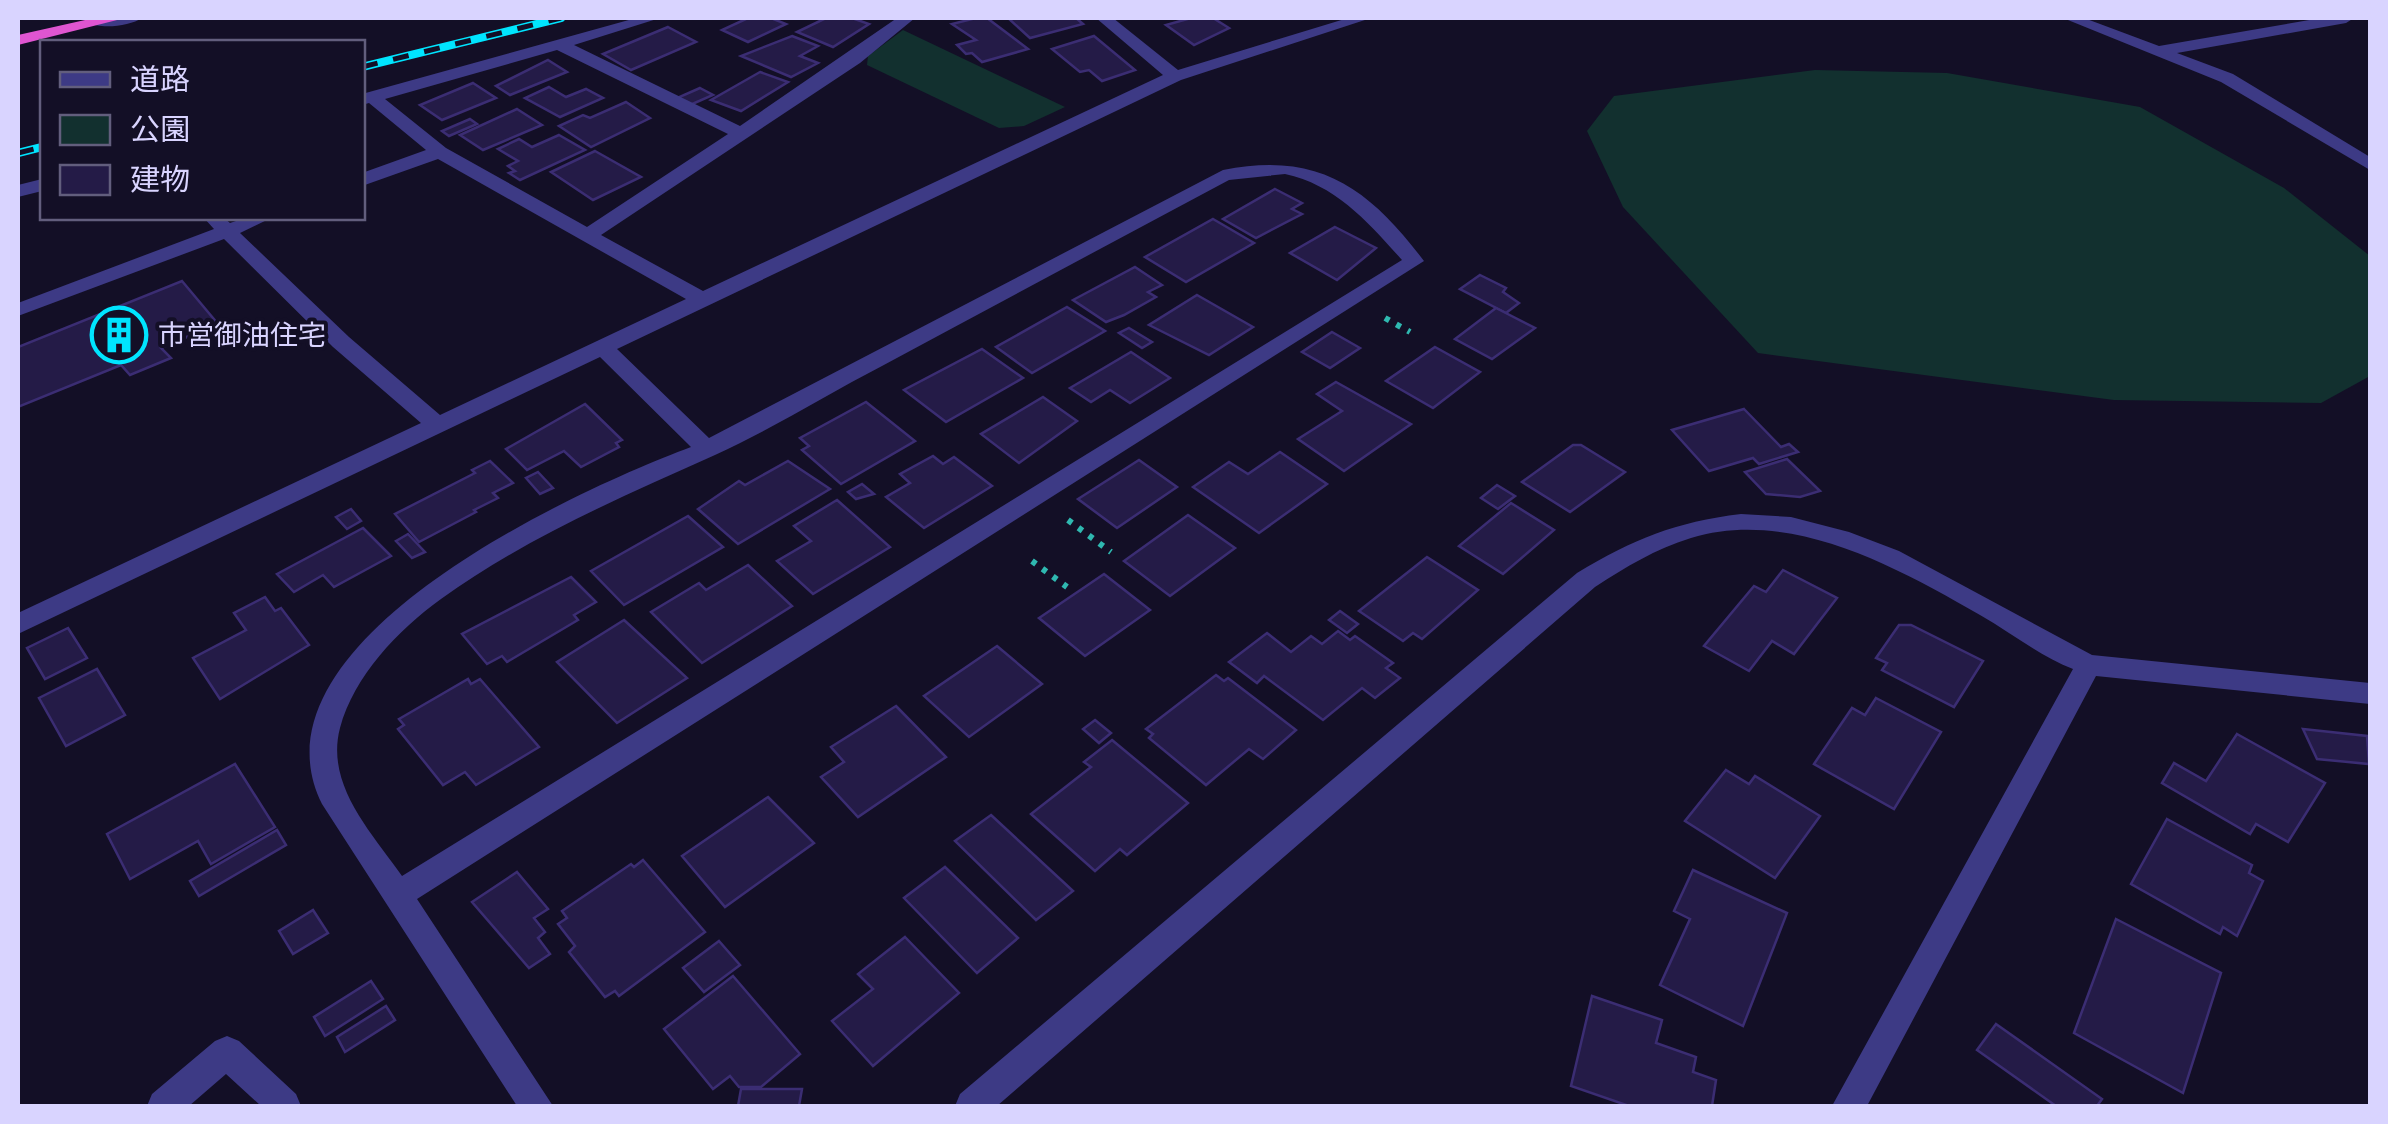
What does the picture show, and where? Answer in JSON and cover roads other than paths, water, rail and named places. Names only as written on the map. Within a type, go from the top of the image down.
[{"type":"highway","points":[[18,24],[49,18]]},
{"type":"highway","points":[[18,40],[116,18]]},
{"type":"street","points":[[96,22],[134,18]]},
{"type":"street","points":[[367,98],[652,18]]},
{"type":"street","points":[[589,234],[854,60],[907,18]]},
{"type":"street","points":[[1104,18],[1176,76]]},
{"type":"street","points":[[18,624],[600,345],[704,301],[856,224],[1176,76],[1364,18]]},
{"type":"street","points":[[2071,18],[2161,50],[2242,86],[2370,165]]},
{"type":"street","points":[[2161,50],[2346,18]]},
{"type":"street","points":[[558,44],[742,134]]},
{"type":"street","points":[[367,98],[439,152],[704,301]]},
{"type":"street","points":[[365,179],[439,152]]},
{"type":"street","points":[[399,894],[1414,260],[1355,196],[1335,183],[1292,169],[1250,168],[1188,192],[707,448],[655,468],[450,578],[389,625],[361,658],[322,734],[321,767],[332,796],[536,1106]]},
{"type":"street","points":[[18,310],[220,224],[248,220]]},
{"type":"street","points":[[220,224],[435,424]]},
{"type":"street","points":[[600,345],[707,448]]},
{"type":"street","points":[[972,1106],[1586,580],[1646,541],[1733,521],[1815,530],[1939,580],[2090,665],[2370,694]]},
{"type":"street","points":[[1849,1106],[2090,665]]},
{"type":"street","points":[[164,1106],[227,1052],[284,1106]]},
{"type":"railway","points":[[365,66],[561,18]]},
{"type":"railway","points":[[18,153],[40,148]]},
{"type":"place","name":"市営御油住宅","points":[[119,335]]}]
